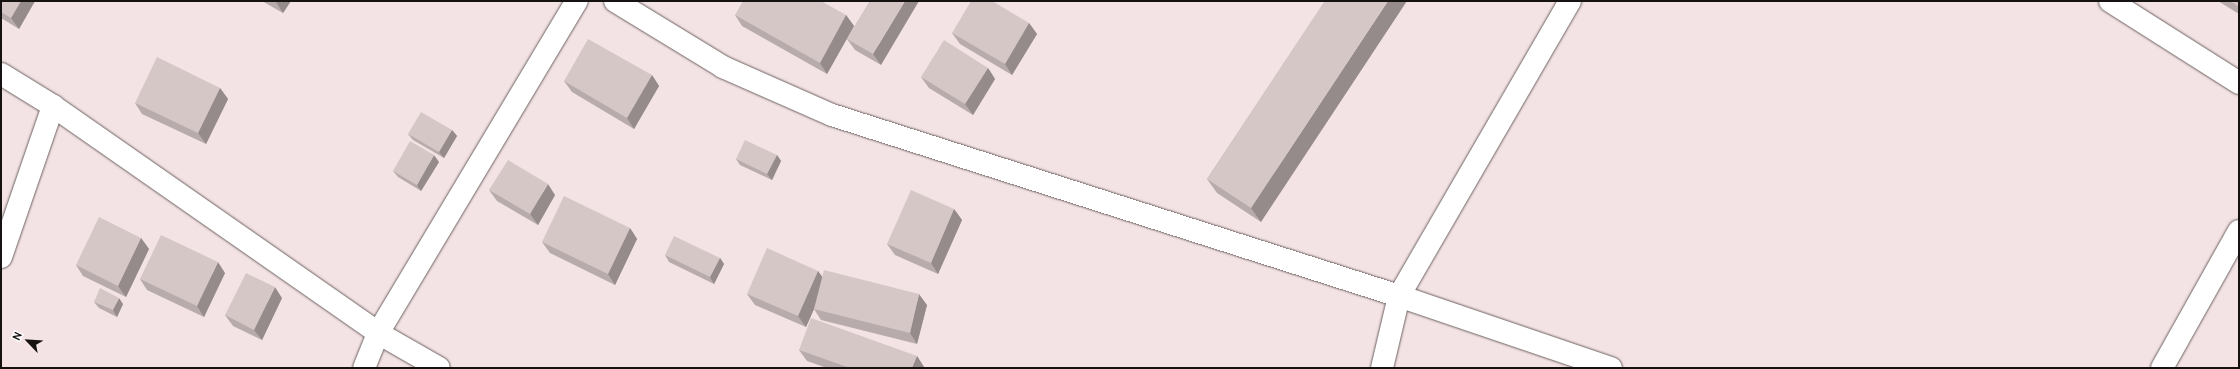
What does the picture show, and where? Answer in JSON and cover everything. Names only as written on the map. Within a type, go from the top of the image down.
[{"type":"street","points":[[364,368],[378,333],[577,1]]},
{"type":"street","points":[[615,1],[723,67],[832,115],[1399,296],[1611,368]]},
{"type":"street","points":[[1382,368],[1399,296],[1570,1]]},
{"type":"street","points":[[2110,1],[2239,83]]},
{"type":"street","points":[[1,74],[53,106],[378,333],[440,368]]},
{"type":"street","points":[[1,257],[53,106]]},
{"type":"street","points":[[2162,368],[2239,232]]},
{"type":"building","points":[[1,1],[21,1],[11,18],[1,12]]},
{"type":"building","points":[[743,1],[821,1],[846,15],[820,63],[735,15]]},
{"type":"building","points":[[870,1],[905,1],[873,54],[847,39]]},
{"type":"building","points":[[971,1],[992,1],[1029,23],[1005,64],[952,33]]},
{"type":"building","points":[[1325,1],[1388,1],[1251,208],[1207,179]]},
{"type":"building","points":[[2230,1],[2239,1],[2239,7]]},
{"type":"building","points":[[588,39],[652,75],[627,118],[564,81]]},
{"type":"building","points":[[944,40],[988,68],[965,104],[921,77]]},
{"type":"building","points":[[157,57],[220,88],[198,133],[135,103]]},
{"type":"building","points":[[421,112],[452,130],[439,152],[408,134]]},
{"type":"building","points":[[745,140],[777,155],[767,174],[736,159]]},
{"type":"building","points":[[410,141],[434,155],[417,185],[393,171]]},
{"type":"building","points":[[508,160],[548,184],[530,214],[489,190]]},
{"type":"building","points":[[911,190],[954,209],[931,263],[887,244]]},
{"type":"building","points":[[564,196],[630,228],[608,274],[542,242]]},
{"type":"building","points":[[99,217],[141,238],[118,286],[76,265]]},
{"type":"building","points":[[161,235],[218,262],[197,306],[140,279]]},
{"type":"building","points":[[674,236],[720,258],[710,277],[665,255]]},
{"type":"building","points":[[767,248],[818,271],[798,316],[747,294]]},
{"type":"building","points":[[824,270],[919,294],[910,333],[814,309]]},
{"type":"building","points":[[246,273],[275,287],[254,330],[225,315]]},
{"type":"building","points":[[100,288],[119,298],[113,310],[94,302]]},
{"type":"building","points":[[811,318],[917,356],[912,368],[850,368],[799,350]]}]
